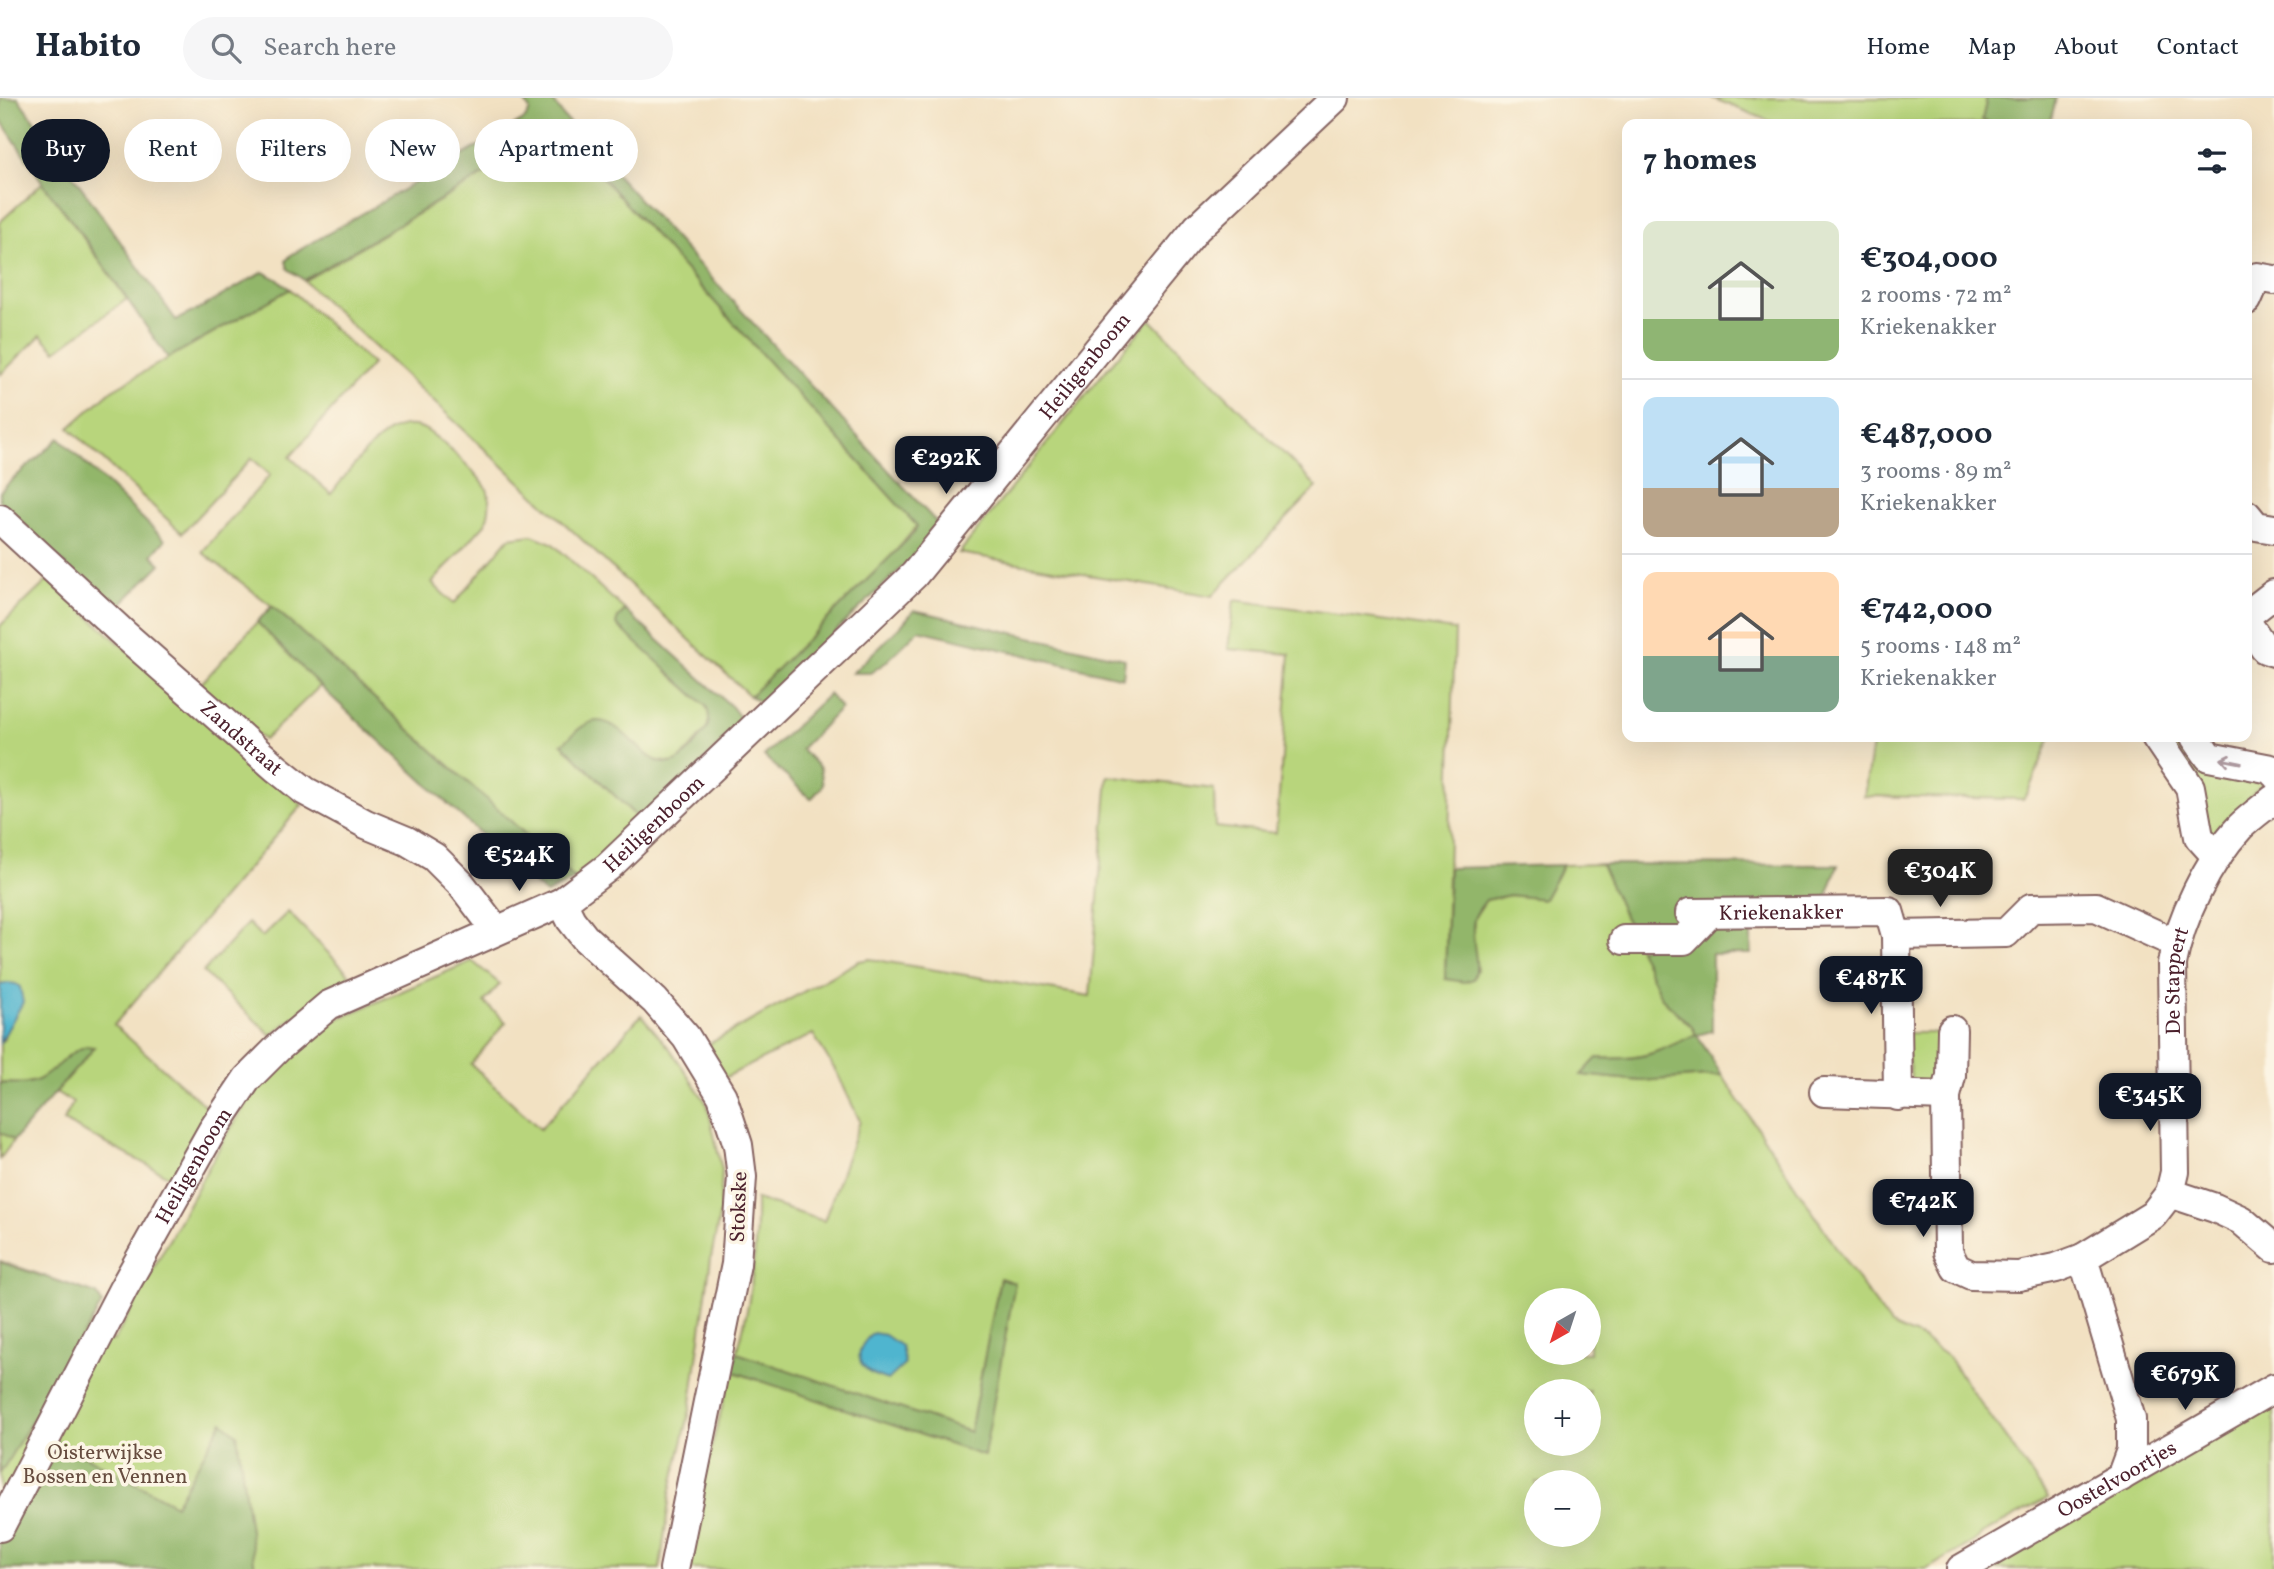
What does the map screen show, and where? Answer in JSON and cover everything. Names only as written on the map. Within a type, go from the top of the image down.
[{"type":"street","name":"Heiligenboom","points":[[0,1527],[123,1289],[212,1131],[247,1079],[278,1048],[329,1005],[562,902],[608,867],[914,575],[1197,228],[1335,98]]},
{"type":"street","points":[[2252,288],[2257,277],[2274,280]]},
{"type":"street","name":"Zandstraat","points":[[0,519],[275,768],[305,791],[435,857],[461,884],[496,930]]},
{"type":"street","points":[[2252,521],[2256,526],[2274,529]]},
{"type":"street","points":[[2252,611],[2274,594]]},
{"type":"street","points":[[2252,630],[2265,649],[2274,652]]},
{"type":"street","points":[[2159,742],[2190,788],[2199,837],[2217,857]]},
{"type":"street","points":[[2198,742],[2209,757],[2271,768],[2274,772]]},
{"type":"street","name":"De Stappert","points":[[2170,1193],[2175,1172],[2172,964],[2175,943],[2188,911],[2217,857],[2240,828],[2271,808]]},
{"type":"street","name":"Stokske","points":[[562,902],[571,920],[585,938],[655,1001],[674,1021],[698,1054],[726,1104],[741,1163],[742,1191],[736,1264],[674,1569]]},
{"type":"street","points":[[1899,1096],[1896,935],[2007,933],[2031,908],[2096,908],[2175,943]]},
{"type":"street","name":"Kriekenakker","points":[[1624,940],[1684,940],[1700,913],[1889,911],[1896,935]]},
{"type":"street","points":[[1952,1030],[1951,1076],[1946,1096],[1948,1252],[1956,1268],[1971,1275],[2019,1276],[2056,1268],[2082,1258],[2153,1214],[2170,1193],[2241,1220],[2274,1248]]},
{"type":"street","points":[[1824,1092],[1946,1096]]},
{"type":"street","points":[[2082,1258],[2131,1419],[2131,1450],[2121,1477]]},
{"type":"street","name":"Oostelvoortjes","points":[[1961,1569],[2274,1388]]},
{"type":"green space","points":[[0,98],[18,98],[33,119],[21,119],[21,150],[0,119]]},
{"type":"green space","points":[[522,98],[551,98],[566,119],[525,119],[530,110]]},
{"type":"green space","points":[[1712,98],[1987,98],[1982,119],[1764,119]]},
{"type":"green space","points":[[1987,98],[2056,98],[2051,119],[1982,119]]},
{"type":"green space","points":[[474,149],[474,180],[304,280],[288,269],[286,261],[291,255],[417,182],[460,182],[460,157]]},
{"type":"green space","points":[[474,180],[606,182],[917,526],[896,551],[750,696],[304,281]]},
{"type":"green space","points":[[42,182],[78,182],[176,320],[263,272],[290,289],[168,358]]},
{"type":"green space","points":[[43,182],[127,299],[56,351],[41,335],[0,375],[0,222]]},
{"type":"green space","points":[[606,182],[624,182],[939,525],[916,554],[761,703],[750,696],[914,533],[917,526]]},
{"type":"green space","points":[[290,289],[372,364],[290,457],[331,494],[362,455],[382,437],[400,427],[422,428],[437,438],[478,477],[488,492],[489,500],[485,524],[432,583],[454,604],[509,538],[532,535],[552,543],[625,610],[618,618],[668,672],[706,706],[710,716],[707,729],[680,760],[673,763],[654,760],[643,752],[562,744],[645,825],[575,879],[272,606],[202,552],[270,475],[252,458],[182,533],[69,428],[112,390]]},
{"type":"green space","points":[[1150,319],[1317,487],[1212,596],[959,553],[1102,375]]},
{"type":"green space","points":[[59,438],[165,540],[152,555],[161,564],[113,612],[0,501],[0,492]]},
{"type":"green space","points":[[48,580],[302,805],[114,1025],[210,1110],[172,1178],[63,1121],[73,1103],[56,1092],[94,1047],[38,1080],[22,1084],[0,1083],[0,1043],[4,1039],[9,984],[0,985],[0,626]]},
{"type":"green space","points":[[1234,600],[1455,630],[1445,979],[1477,970],[1473,943],[1474,918],[1486,900],[1510,895],[1544,899],[1563,865],[1601,864],[1661,997],[1697,1034],[1638,1057],[1597,1058],[1582,1075],[1641,1081],[1722,1075],[1858,1280],[1891,1325],[1923,1339],[1948,1357],[2048,1498],[1982,1534],[1975,1541],[1927,1569],[689,1569],[700,1494],[732,1371],[984,1456],[1000,1279],[970,1432],[737,1353],[752,1276],[756,1199],[824,1221],[860,1121],[837,1073],[813,1034],[720,1080],[698,1050],[859,961],[870,959],[1090,996],[1108,776],[1214,789],[1215,827],[1276,833],[1290,654],[1228,649]]},
{"type":"green space","points":[[272,606],[575,879],[546,894],[320,686],[257,622]]},
{"type":"green space","points":[[625,610],[732,707],[742,720],[645,825],[562,744],[582,727],[597,721],[617,728],[655,760],[675,762],[686,754],[707,728],[709,718],[706,706],[616,624]]},
{"type":"green space","points":[[914,610],[1125,659],[1123,678],[919,630],[885,663],[870,673],[852,673]]},
{"type":"green space","points":[[257,622],[320,686],[264,740],[198,687]]},
{"type":"green space","points":[[829,694],[841,708],[801,749],[820,768],[823,786],[811,799],[764,756]]},
{"type":"green space","points":[[1872,742],[2049,742],[2023,799],[1864,796]]},
{"type":"green space","points":[[2165,742],[2193,742],[2263,783],[2211,838]]},
{"type":"green space","points":[[1601,864],[1838,865],[1825,901],[1682,929],[1630,929]]},
{"type":"green space","points":[[1563,865],[1544,899],[1510,895],[1486,900],[1474,920],[1474,979],[1464,982],[1445,979],[1449,868]]},
{"type":"green space","points":[[288,912],[350,975],[271,1035],[203,972],[248,923],[262,937]]},
{"type":"green space","points":[[1718,919],[1751,919],[1751,954],[1712,954],[1712,1031],[1697,1035],[1722,1075],[1641,1081],[1581,1075],[1597,1058],[1638,1057],[1696,1034],[1661,997],[1639,949]]},
{"type":"green space","name":"Oisterwijkse Bossen en Vennen","points":[[472,961],[500,984],[484,1002],[506,1022],[471,1064],[540,1129],[641,1015],[671,1050],[707,1104],[722,1170],[720,1212],[690,1410],[670,1494],[660,1569],[0,1569],[0,1261],[82,1289],[89,1323],[114,1341],[224,1139],[257,1087],[283,1056],[335,1020]]},
{"type":"green space","points":[[1904,1033],[1944,1033],[1938,1088],[1913,1090]]},
{"type":"green space","points":[[86,1046],[95,1047],[14,1140],[0,1132],[0,1083],[31,1083]]},
{"type":"green space","points":[[0,1132],[14,1140],[0,1159]]},
{"type":"green space","points":[[0,1262],[97,1294],[102,1304],[0,1474]]},
{"type":"green space","points":[[1000,1278],[1015,1283],[984,1456],[732,1371],[737,1353],[970,1432]]},
{"type":"green space","points":[[2267,1405],[2274,1411],[2274,1569],[1984,1569]]},
{"type":"green space","points":[[222,1422],[237,1434],[255,1569],[0,1569],[0,1543],[56,1440],[175,1505]]},
{"type":"water","points":[[9,983],[20,987],[23,1002],[0,1043],[0,985]]},
{"type":"water","points":[[873,1333],[885,1335],[901,1346],[905,1364],[888,1380],[870,1372],[861,1362],[861,1348]]}]
